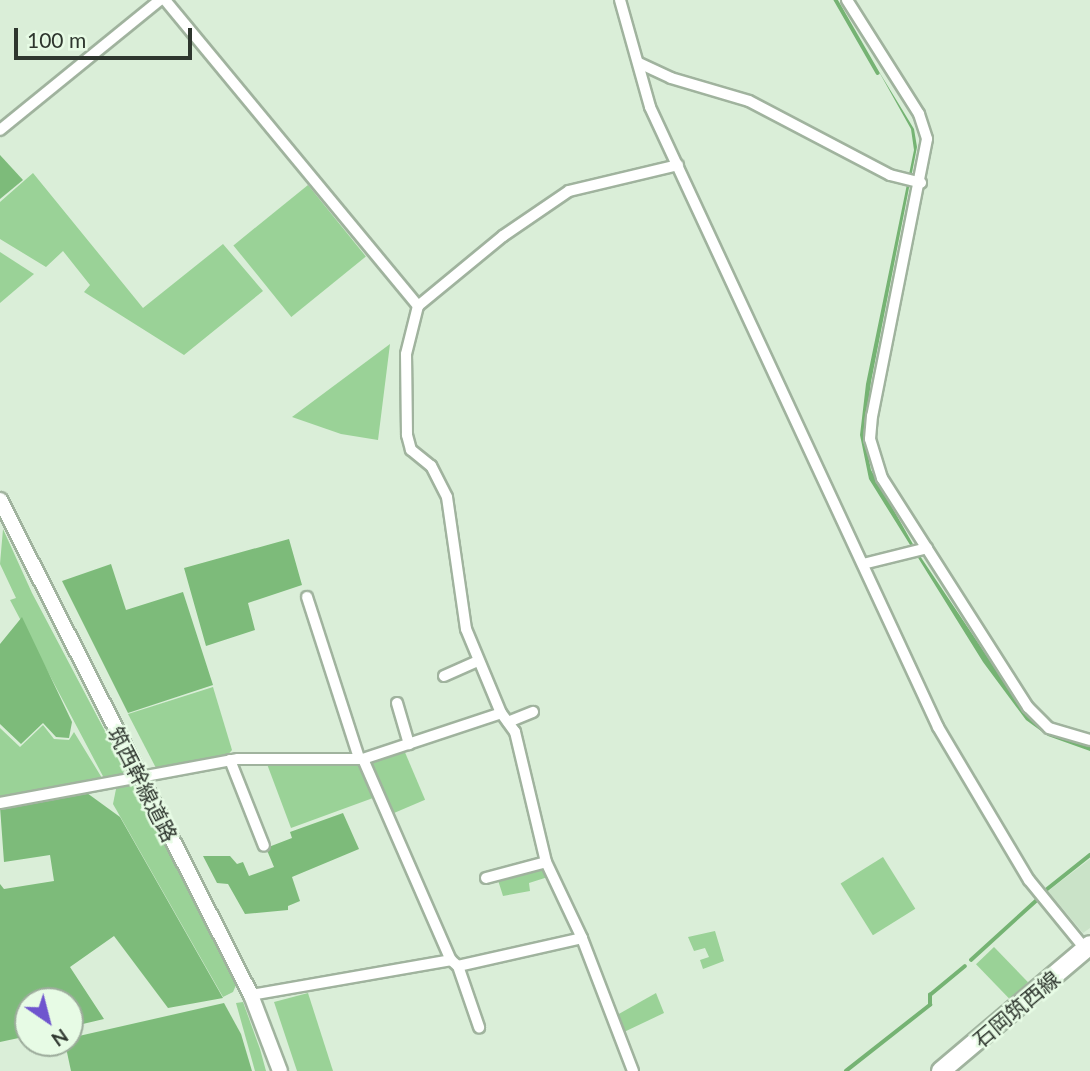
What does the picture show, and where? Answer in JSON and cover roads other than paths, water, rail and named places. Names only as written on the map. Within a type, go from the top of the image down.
[{"type":"main road","name":"石岡筑西線","points":[[941,1071],[1089,949]]},
{"type":"street","points":[[0,130],[163,0],[418,306]]},
{"type":"street","points":[[620,0],[650,107],[938,727],[989,819],[1029,880],[1089,949]]},
{"type":"street","points":[[847,0],[919,114],[927,139],[921,183],[870,439],[882,478],[1028,707],[1049,728],[1090,740]]},
{"type":"street","points":[[639,64],[671,78],[749,101],[890,176],[921,183]]},
{"type":"street","points":[[633,1071],[582,938],[546,862],[525,760],[478,661],[466,629],[447,497],[431,466],[411,450],[407,435],[406,354],[418,306],[503,236],[569,191],[678,164]]},
{"type":"street","name":"筑西幹線道路","points":[[0,500],[251,995],[280,1071]]},
{"type":"street","points":[[863,564],[927,548]]},
{"type":"street","points":[[307,597],[361,758],[454,963],[479,1027]]},
{"type":"street","points":[[444,676],[478,661]]},
{"type":"street","points":[[397,703],[409,744]]},
{"type":"street","points":[[0,803],[230,761],[361,758],[504,717],[533,712]]},
{"type":"street","points":[[230,761],[264,846]]},
{"type":"street","points":[[486,878],[546,862]]},
{"type":"street","points":[[251,995],[454,963],[582,938]]},
{"type":"waterway","points":[[836,0],[878,73]]},
{"type":"waterway","points":[[1046,890],[1090,855]]},
{"type":"waterway","points":[[971,960],[1037,900]]},
{"type":"waterway","points":[[846,1071],[930,1005],[930,995],[965,966]]}]
